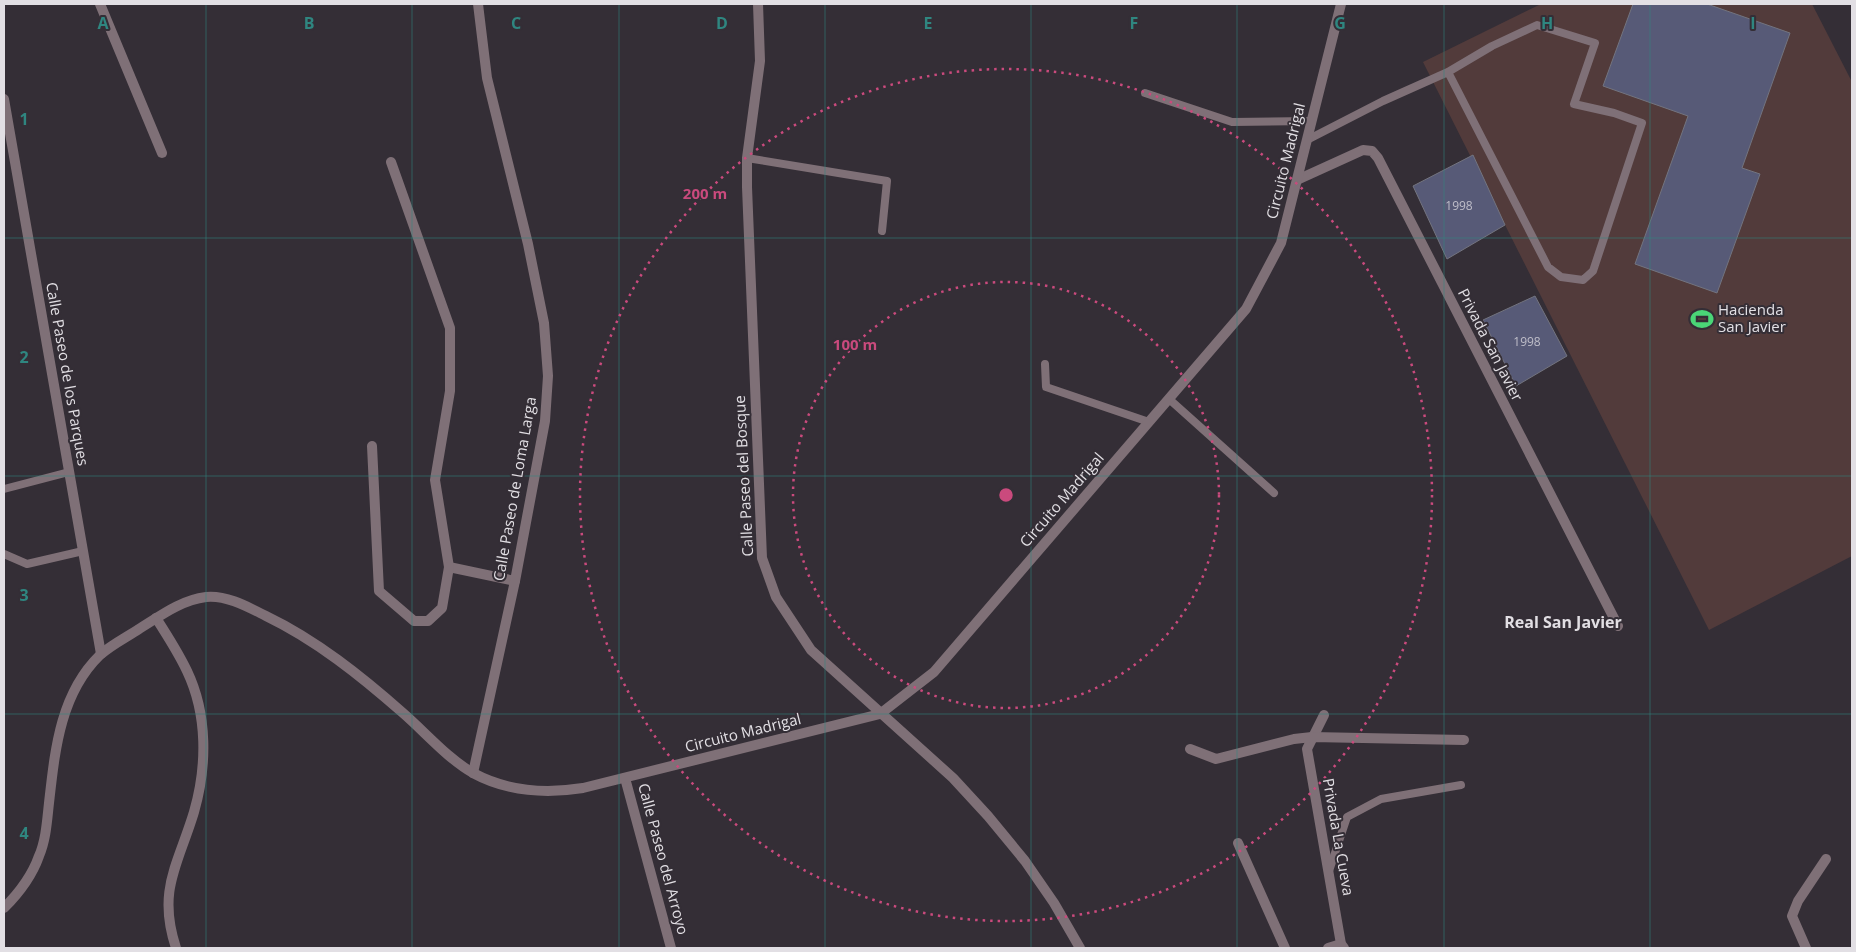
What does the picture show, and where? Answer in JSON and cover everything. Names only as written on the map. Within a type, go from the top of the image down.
[{"type":"street","points":[[100,4],[162,153]]},
{"type":"street","name":"Calle Paseo de Loma Larga","points":[[473,773],[515,581],[545,421],[548,376],[544,323],[528,244],[487,78],[478,4]]},
{"type":"street","name":"Calle Paseo del Bosque","points":[[758,4],[760,61],[747,158],[762,558],[776,598],[806,644],[880,714],[953,778],[988,816],[1049,896],[1080,948]]},
{"type":"street","name":"Circuito Madrigal","points":[[4,908],[19,891],[40,855],[46,830],[53,762],[62,721],[73,692],[101,654],[156,618],[194,598],[213,597],[230,600],[272,619],[328,653],[366,681],[473,773],[520,790],[552,793],[625,778],[880,714],[934,672],[1246,309],[1281,243],[1337,5]]},
{"type":"street","name":"Calle Paseo de los Parques","points":[[4,98],[101,654]]},
{"type":"street","name":"Privada San Javier","points":[[1297,180],[1363,150],[1372,152],[1378,158],[1618,626]]},
{"type":"street","points":[[372,446],[379,591],[414,621],[428,621],[442,608],[449,568],[435,480],[450,391],[450,328],[391,162]]},
{"type":"street","points":[[449,568],[515,581]]},
{"type":"street","points":[[156,618],[188,672],[198,704],[204,735],[200,790],[172,872],[167,896],[168,918],[176,948]]},
{"type":"street","name":"Privada La Cueva","points":[[1324,714],[1307,749],[1342,946],[1328,948]]},
{"type":"street","points":[[1190,750],[1216,759],[1294,739],[1312,737],[1464,740]]},
{"type":"street","name":"Calle Paseo del Arroyo","points":[[625,778],[671,948]]},
{"type":"street","points":[[1238,843],[1285,948]]},
{"type":"street","points":[[1806,948],[1792,916],[1798,901],[1826,859]]},
{"type":"lane","points":[[1306,140],[1383,101],[1448,72],[1492,46],[1537,25],[1595,43],[1574,104],[1614,113],[1642,124],[1593,271],[1583,280],[1561,277],[1548,267],[1448,72]]},
{"type":"lane","points":[[1146,93],[1232,122],[1311,121]]},
{"type":"lane","points":[[747,158],[887,181],[882,232]]},
{"type":"lane","points":[[1045,364],[1046,387],[1149,422]]},
{"type":"lane","points":[[1169,399],[1274,493]]},
{"type":"lane","points":[[4,489],[69,472]]},
{"type":"lane","points":[[4,554],[27,564],[83,551]]},
{"type":"lane","points":[[1328,873],[1347,817],[1381,799],[1461,785]]},
{"type":"shaded area","name":"Hacienda San Javier","points":[[1541,4],[1812,4],[1852,82],[1852,556],[1709,630],[1423,62]]},
{"type":"building","points":[[1633,4],[1707,4],[1790,33],[1742,168],[1760,174],[1717,293],[1635,264],[1688,116],[1603,86]]},
{"type":"building","points":[[1473,155],[1505,225],[1447,259],[1413,186]]},
{"type":"building","points":[[1535,296],[1567,356],[1516,386],[1483,320]]},
{"type":"place","name":"Hacienda San Javier","points":[[1702,319]]},
{"type":"district","name":"Real San Javier","points":[[1563,622]]}]
